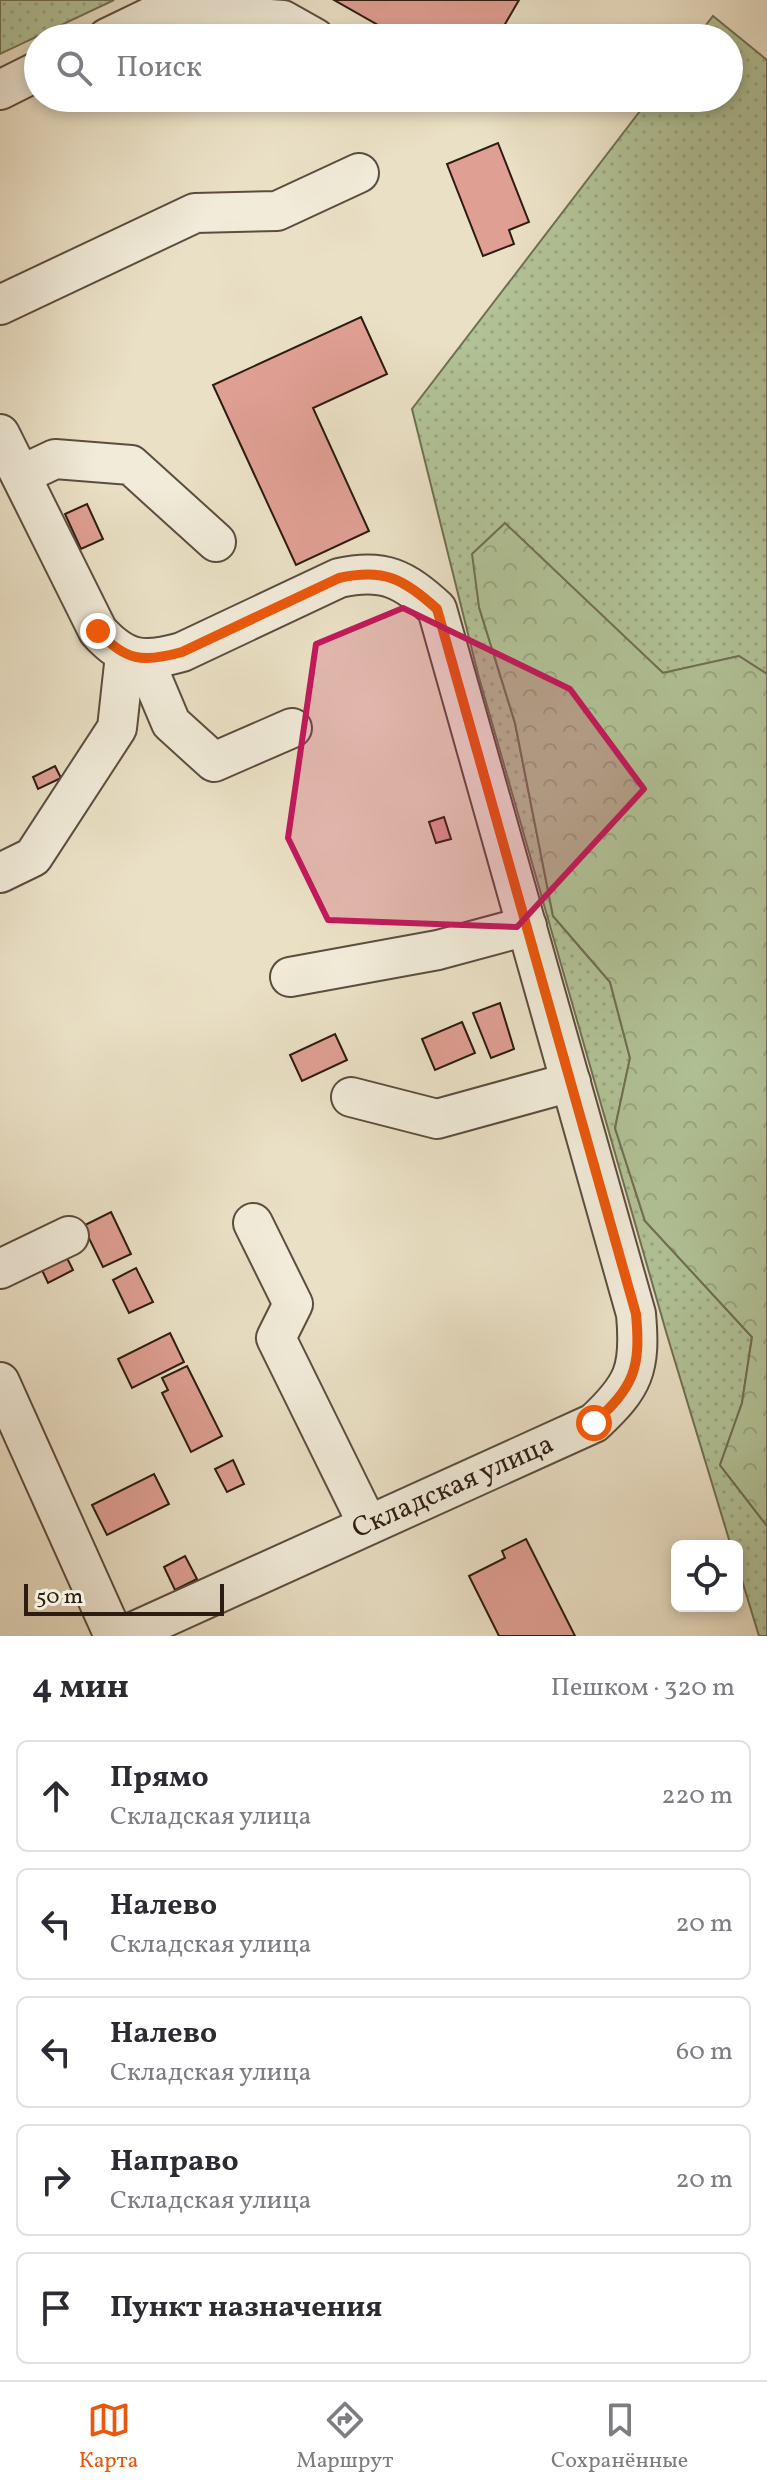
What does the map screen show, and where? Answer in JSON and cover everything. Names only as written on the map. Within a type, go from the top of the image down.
[{"type":"street","points":[[136,24],[163,11],[283,20],[290,24]]},
{"type":"street","points":[[0,90],[24,78]]},
{"type":"street","points":[[0,305],[195,213],[277,211],[359,173]]},
{"type":"street","points":[[0,434],[98,631],[112,647],[135,657],[171,723],[214,762],[292,728]]},
{"type":"street","points":[[21,475],[55,459],[131,465],[216,542]]},
{"type":"street","name":"Складская улица","points":[[124,1636],[594,1423],[621,1398],[634,1372],[639,1344],[636,1314],[437,609],[414,588],[392,578],[364,572],[339,578],[182,652],[161,658],[135,657]]},
{"type":"street","points":[[0,873],[33,857],[117,728],[135,657]]},
{"type":"street","points":[[290,977],[438,950],[527,926]]},
{"type":"street","points":[[351,1097],[437,1119],[571,1082]]},
{"type":"street","points":[[253,1223],[293,1304],[276,1338],[368,1525]]},
{"type":"street","points":[[0,1269],[69,1236]]},
{"type":"street","points":[[0,1382],[114,1636]]},
{"type":"highlighted area","points":[[403,608],[570,689],[644,789],[517,927],[328,920],[288,838],[316,644]]},
{"type":"green space","points":[[0,0],[114,0],[63,24],[24,24],[24,43],[0,54]]},
{"type":"green space","points":[[713,16],[723,24],[707,24]]},
{"type":"green space","points":[[743,40],[767,60],[767,674],[739,656],[663,673],[505,524],[479,607],[515,723],[553,916],[610,982],[630,1058],[615,1128],[645,1221],[752,1337],[742,1403],[720,1465],[767,1526],[767,1636],[759,1636],[743,1584],[743,1540],[729,1540],[667,1335],[478,674],[412,409],[639,112],[743,112]]},
{"type":"green space","points":[[505,523],[663,673],[739,656],[767,674],[767,1526],[720,1465],[742,1403],[752,1337],[645,1221],[615,1128],[630,1058],[610,982],[553,916],[515,723],[479,607],[472,554]]},
{"type":"building","points":[[334,0],[519,0],[505,24],[376,24]]},
{"type":"building","points":[[498,143],[529,222],[509,230],[514,244],[483,256],[447,164]]},
{"type":"building","points":[[361,317],[387,374],[313,408],[369,531],[296,565],[213,385]]},
{"type":"building","points":[[87,504],[103,539],[81,549],[65,514]]},
{"type":"building","points":[[55,766],[61,778],[38,789],[33,777]]},
{"type":"building","points":[[444,817],[451,839],[436,843],[429,822]]},
{"type":"building","points":[[500,1003],[514,1049],[491,1058],[473,1013]]},
{"type":"building","points":[[462,1022],[475,1053],[435,1070],[422,1039]]},
{"type":"building","points":[[335,1034],[347,1060],[302,1081],[290,1055]]},
{"type":"building","points":[[111,1212],[131,1254],[103,1267],[83,1226]]},
{"type":"building","points":[[67,1258],[73,1270],[48,1283],[42,1270]]},
{"type":"building","points":[[136,1268],[153,1302],[129,1313],[113,1280]]},
{"type":"building","points":[[170,1333],[184,1362],[132,1388],[118,1359]]},
{"type":"building","points":[[187,1366],[222,1436],[191,1452],[162,1393],[168,1390],[162,1378]]},
{"type":"building","points":[[233,1460],[244,1484],[227,1492],[215,1469]]},
{"type":"building","points":[[154,1474],[169,1504],[107,1535],[92,1505]]},
{"type":"building","points":[[526,1539],[575,1636],[499,1636],[469,1576],[505,1558],[502,1551]]},
{"type":"building","points":[[185,1556],[197,1579],[175,1590],[164,1567]]},
{"type":"route","points":[[98,631],[112,647],[125,655],[144,659],[161,658],[182,652],[339,578],[364,572],[392,578],[414,588],[437,609],[636,1314],[639,1344],[634,1372],[621,1398],[594,1423]]}]
